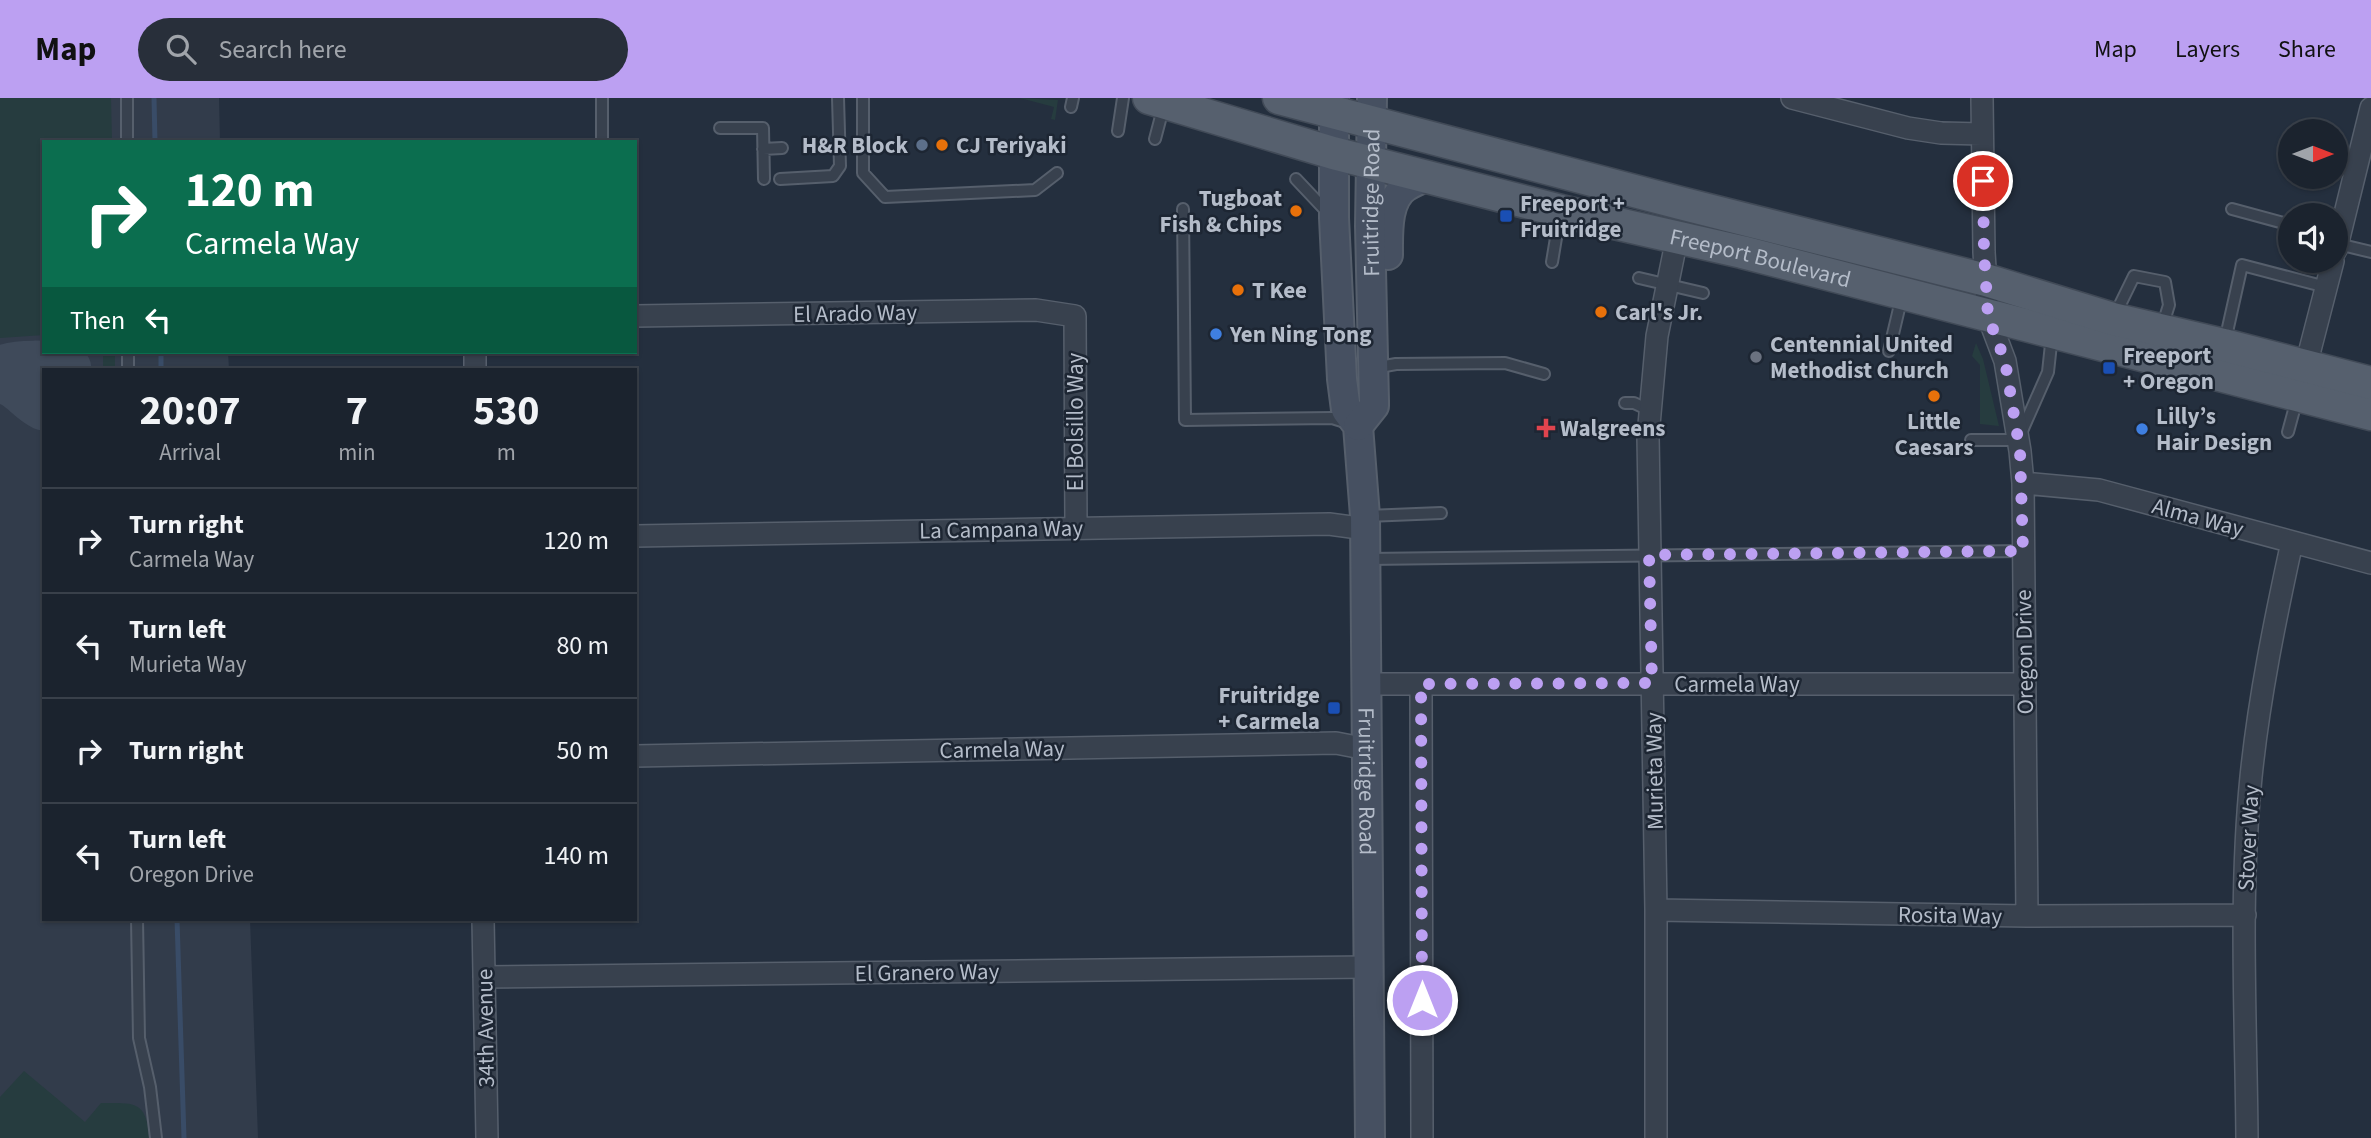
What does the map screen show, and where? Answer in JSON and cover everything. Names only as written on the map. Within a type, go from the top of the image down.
[{"type":"main road","name":"Freeport Boulevard","points":[[1279,98],[1372,110],[1680,204],[1986,280],[2113,319],[2224,345],[2371,414]]},
{"type":"main road","name":"Freeport Boulevard","points":[[1157,100],[1334,153],[1560,211],[1742,252],[2053,332],[2302,381],[2371,383]]},
{"type":"main road","name":"Fruitridge Road","points":[[1334,105],[1334,334],[1337,379],[1346,410],[1358,426],[1366,522],[1370,1138]]},
{"type":"main road","name":"Fruitridge Road","points":[[1358,426],[1374,406],[1370,226],[1372,110]]},
{"type":"main road","points":[[1374,368],[1388,321],[1388,225],[1395,202],[1405,187],[1428,176]]},
{"type":"street","points":[[1793,98],[1908,128],[1941,133],[1982,134]]},
{"type":"street","name":"Oregon Drive","points":[[1982,98],[1988,316],[2005,361],[2023,483],[2027,916]]},
{"type":"street","points":[[2348,203],[2371,108]]},
{"type":"street","name":"Murieta Way","points":[[1656,1138],[1656,910],[1648,436],[1657,336],[1677,238]]},
{"type":"street","points":[[2302,381],[2330,273]]},
{"type":"street","name":"El Arado Way","points":[[637,316],[1036,310],[1075,316]]},
{"type":"street","name":"El Bolsillo Way","points":[[1075,316],[1076,527]]},
{"type":"street","name":"Alma Way","points":[[2023,483],[2099,490],[2371,563]]},
{"type":"street","name":"La Campana Way","points":[[637,536],[1366,522]]},
{"type":"street","name":"Stover Way","points":[[2247,1138],[2245,915],[2251,778],[2260,701],[2292,542]]},
{"type":"street","name":"Carmela Way","points":[[1365,684],[2024,684]]},
{"type":"street","points":[[1421,684],[1422,1138]]},
{"type":"street","name":"Carmela Way","points":[[637,756],[1336,743],[1367,750]]},
{"type":"street","name":"Rosita Way","points":[[1656,910],[2027,916],[2245,915]]},
{"type":"street","name":"34th Avenue","points":[[483,921],[487,1138]]},
{"type":"street","name":"El Granero Way","points":[[484,977],[1369,967]]},
{"type":"lane","points":[[127,98],[127,140]]},
{"type":"lane","points":[[602,98],[602,140]]},
{"type":"lane","points":[[780,179],[833,176],[840,166],[838,98]]},
{"type":"lane","points":[[863,98],[863,173],[885,197],[1035,190],[1057,173]]},
{"type":"lane","points":[[1118,131],[1124,98]]},
{"type":"lane","points":[[1155,139],[1157,100]]},
{"type":"lane","points":[[720,128],[763,128],[764,179]]},
{"type":"lane","points":[[763,149],[782,148]]},
{"type":"lane","points":[[1296,179],[1317,204],[1334,218]]},
{"type":"lane","points":[[1183,209],[1185,420],[1332,418],[1358,426]]},
{"type":"lane","points":[[2232,209],[2278,221]]},
{"type":"lane","points":[[1552,262],[1560,211]]},
{"type":"lane","points":[[2348,248],[2371,252]]},
{"type":"lane","points":[[2224,345],[2242,265],[2326,287]]},
{"type":"lane","points":[[2113,319],[2134,276],[2165,282],[2169,304],[2161,331]]},
{"type":"lane","points":[[1639,278],[1703,293]]},
{"type":"lane","points":[[1889,351],[1902,293]]},
{"type":"lane","points":[[1971,440],[2018,440],[2048,372],[2053,332]]},
{"type":"lane","points":[[1374,368],[1396,364],[1505,363],[1544,374]]},
{"type":"lane","points":[[2288,432],[2302,381]]},
{"type":"lane","points":[[1625,403],[1634,403],[1651,411]]},
{"type":"lane","points":[[1366,522],[1441,513]]},
{"type":"lane","points":[[1366,559],[2023,551]]},
{"type":"lane","points":[[137,921],[139,1038],[150,1087],[156,1138]]},
{"type":"shaded area","points":[[0,98],[219,98],[220,140],[42,140],[42,354],[228,354],[229,368],[42,368],[42,921],[250,921],[258,1138],[0,1138]]},
{"type":"green space","points":[[0,98],[111,98],[112,140],[42,140],[42,335],[0,338]]},
{"type":"green space","points":[[1020,98],[1058,100],[1055,120],[1051,119],[1054,107]]},
{"type":"green space","points":[[1976,343],[1983,359],[1999,426],[1980,424],[1980,365],[1972,356]]},
{"type":"green space","points":[[103,354],[115,354],[115,368],[103,368]]},
{"type":"green space","points":[[24,1071],[85,1122],[101,1103],[137,1106],[145,1116],[149,1138],[0,1138],[0,1097]]},
{"type":"waterway","points":[[154,98],[155,140]]},
{"type":"waterway","points":[[161,354],[161,368]]},
{"type":"waterway","points":[[177,921],[184,1138]]},
{"type":"taxiway","points":[[0,371],[33,365],[62,368]]},
{"type":"taxiway","points":[[0,379],[18,386],[42,405]]},
{"type":"place","name":"H&R Block","points":[[922,145]]},
{"type":"place","name":"CJ Teriyaki","points":[[942,145]]},
{"type":"place","name":"Tugboat Fish & Chips","points":[[1296,211]]},
{"type":"place","name":"Freeport + Fruitridge","points":[[1506,216]]},
{"type":"place","name":"T Kee","points":[[1238,290]]},
{"type":"place","name":"Carl's Jr.","points":[[1601,312]]},
{"type":"place","name":"Yen Ning Tong","points":[[1216,334]]},
{"type":"place","name":"Centennial United Methodist Church","points":[[1756,357]]},
{"type":"place","name":"Freeport + Oregon","points":[[2109,368]]},
{"type":"place","name":"Little Caesars","points":[[1934,396]]},
{"type":"place","name":"Walgreens","points":[[1546,428]]},
{"type":"place","name":"Lilly’s Hair Design","points":[[2142,429]]},
{"type":"place","name":"Fruitridge + Carmela","points":[[1334,708]]},
{"type":"route","points":[[1422,1000],[1421,684],[1652,683],[1649,555],[2023,551],[2020,451],[2005,361],[1988,316],[1983,181]]}]
